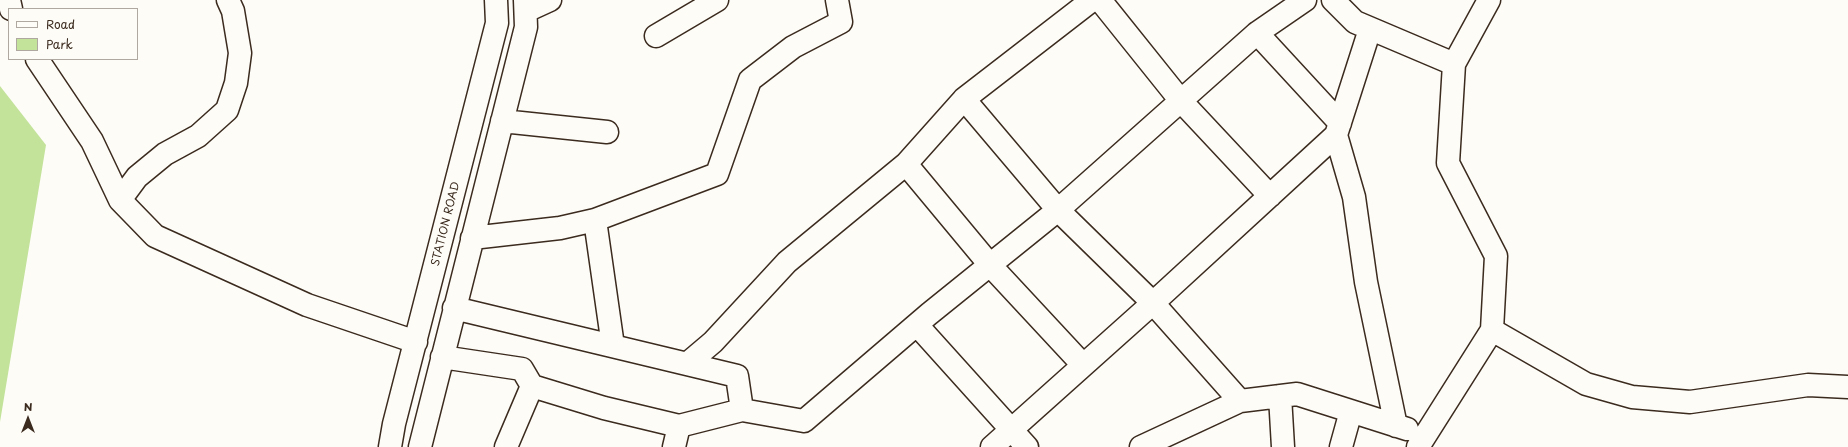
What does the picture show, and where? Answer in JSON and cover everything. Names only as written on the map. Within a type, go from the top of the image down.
[{"type":"street","points":[[120,200],[137,177],[165,154],[198,136],[227,110],[236,83],[240,53],[233,12],[228,0]]},
{"type":"street","name":"STATION ROAD","points":[[390,447],[496,23],[496,0]]},
{"type":"street","points":[[420,447],[526,27],[525,6],[550,0]]},
{"type":"street","points":[[656,36],[717,0]]},
{"type":"street","points":[[472,238],[560,228],[595,220],[718,174],[750,80],[792,47],[841,22],[837,0]]},
{"type":"street","points":[[687,364],[713,342],[788,262],[906,164],[964,99],[1092,0]]},
{"type":"street","points":[[1100,0],[1181,101],[1270,196]]},
{"type":"street","points":[[442,357],[522,369],[532,386],[604,408],[679,426],[742,410],[804,421],[917,325],[1058,210],[1258,33],[1305,0]]},
{"type":"street","points":[[1333,0],[1355,22],[1454,64]]},
{"type":"street","points":[[1141,447],[1240,401],[1297,394],[1396,426],[1422,441],[1492,330],[1496,256],[1448,163],[1454,64],[1489,0]]},
{"type":"street","points":[[992,447],[1270,196],[1338,129],[1370,29]]},
{"type":"street","points":[[1258,33],[1338,129],[1354,197],[1366,282],[1396,426]]},
{"type":"street","points":[[38,60],[92,141],[120,200],[154,236],[307,305],[416,342]]},
{"type":"street","points":[[964,99],[1058,210],[1153,303],[1240,401]]},
{"type":"street","points":[[502,121],[607,132]]},
{"type":"street","points":[[906,164],[990,265],[1084,365]]},
{"type":"street","points":[[595,220],[614,346]]},
{"type":"street","points":[[454,308],[737,376],[742,410]]},
{"type":"street","points":[[917,325],[1027,447]]},
{"type":"street","points":[[1492,330],[1586,384],[1632,397],[1690,402],[1808,385],[1848,386]]},
{"type":"street","points":[[506,447],[532,386]]},
{"type":"street","points":[[1280,396],[1283,447]]},
{"type":"street","points":[[1341,447],[1351,411]]},
{"type":"street","points":[[674,447],[679,426]]},
{"type":"green space","points":[[0,86],[46,145],[0,422]]}]
